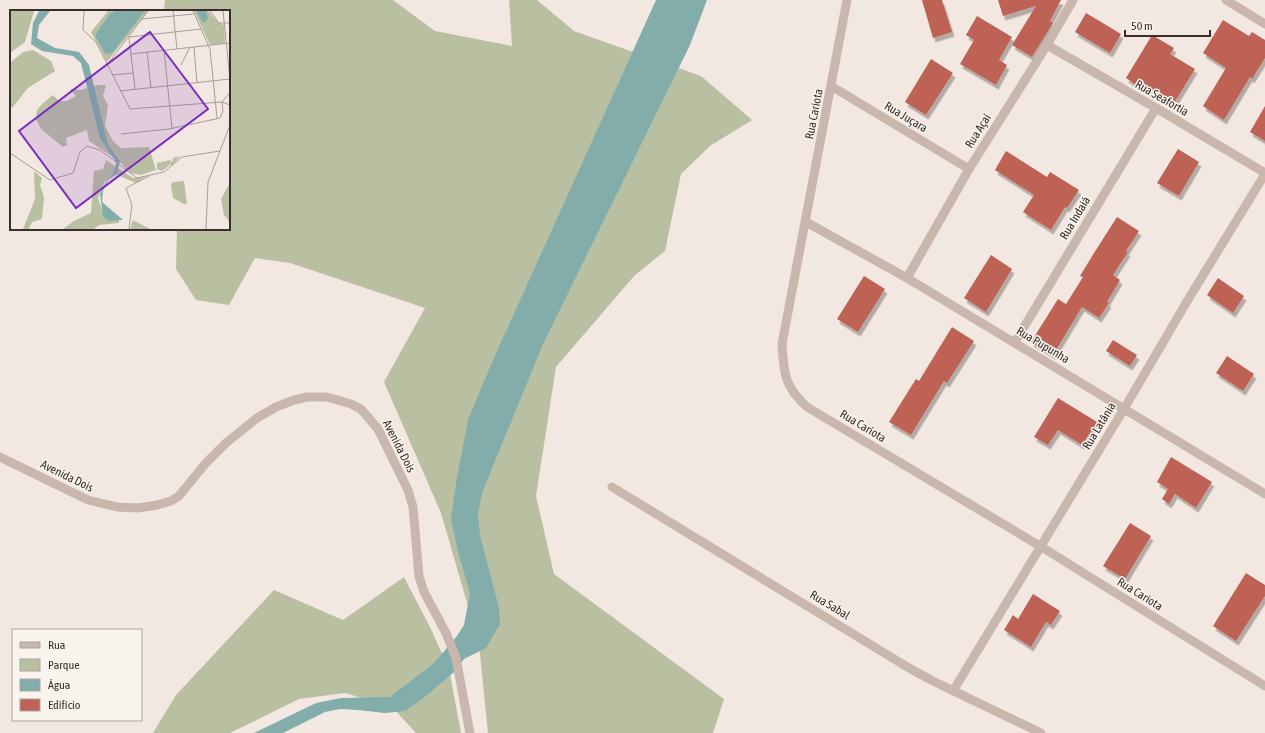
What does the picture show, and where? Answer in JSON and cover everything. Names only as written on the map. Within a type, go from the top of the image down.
[{"type":"street","name":"Rua Cariota","points":[[846,0],[806,222],[782,344],[784,368],[787,381],[792,391],[808,407],[1040,546],[1265,686]]},
{"type":"street","name":"Rua Açaí","points":[[907,278],[969,168],[1047,45],[1073,0]]},
{"type":"street","points":[[1226,0],[1265,24]]},
{"type":"street","name":"Rua Seafortia","points":[[1047,45],[1156,108],[1265,174]]},
{"type":"street","name":"Rua Juçara","points":[[831,86],[969,168]]},
{"type":"street","name":"Rua Indaiá","points":[[1014,342],[1156,108]]},
{"type":"street","name":"Rua Latânia","points":[[953,691],[1124,409],[1186,302],[1265,174]]},
{"type":"street","name":"Rua Pupunha","points":[[806,222],[907,278],[1265,494]]},
{"type":"street","name":"Avenida Dois","points":[[0,457],[88,500],[117,507],[138,508],[171,501],[179,496],[205,464],[241,429],[276,407],[307,397],[327,397],[351,404],[361,409],[378,429],[408,490],[414,513],[419,576],[424,592],[446,633],[456,658],[470,733]]},
{"type":"street","name":"Rua Sabal","points":[[612,487],[909,668],[1041,733]]},
{"type":"green space","points":[[165,0],[393,0],[435,31],[512,46],[509,0],[537,0],[574,31],[701,76],[752,120],[710,146],[681,174],[665,251],[635,275],[556,367],[536,496],[554,574],[724,699],[713,733],[488,733],[479,644],[441,513],[384,382],[425,308],[290,263],[255,258],[229,305],[196,300],[176,269],[177,230],[230,230],[230,10],[164,10]]},
{"type":"green space","points":[[404,577],[430,627],[449,669],[461,733],[416,733],[392,707],[345,693],[299,699],[230,733],[153,733],[176,695],[274,590],[343,620]]},
{"type":"water","points":[[656,0],[707,0],[690,45],[543,344],[482,493],[478,514],[480,535],[499,608],[500,624],[486,648],[464,659],[453,673],[421,700],[405,711],[385,713],[340,709],[325,712],[283,733],[254,733],[316,703],[341,698],[390,697],[434,663],[457,636],[464,625],[470,593],[458,552],[451,519],[468,420],[493,360]]},
{"type":"building","points":[[922,0],[942,0],[952,32],[933,38]]},
{"type":"building","points":[[998,0],[1061,0],[1050,21],[1053,23],[1032,57],[1012,45],[1036,6],[1003,16]]},
{"type":"building","points":[[1086,13],[1121,34],[1110,53],[1075,32]]},
{"type":"building","points":[[977,16],[1012,37],[999,60],[1007,65],[996,85],[960,64],[974,40],[966,35]]},
{"type":"building","points":[[1223,20],[1249,36],[1252,32],[1265,40],[1265,58],[1252,79],[1250,77],[1224,120],[1203,106],[1226,68],[1203,53]]},
{"type":"building","points":[[1152,35],[1174,48],[1170,54],[1195,69],[1174,103],[1149,88],[1147,92],[1126,78]]},
{"type":"building","points":[[931,59],[953,73],[926,115],[905,102]]},
{"type":"building","points":[[1265,106],[1265,141],[1250,132]]},
{"type":"building","points":[[1178,149],[1199,162],[1179,196],[1157,183]]},
{"type":"building","points":[[1006,151],[1047,177],[1050,172],[1079,190],[1067,208],[1065,207],[1051,230],[1023,212],[1034,195],[995,170]]},
{"type":"building","points":[[1117,217],[1139,231],[1126,251],[1128,252],[1113,275],[1120,280],[1107,302],[1109,303],[1099,318],[1082,307],[1053,355],[1031,342],[1058,299],[1066,304],[1083,277],[1080,276]]},
{"type":"building","points":[[991,255],[1012,269],[986,312],[964,298]]},
{"type":"building","points":[[864,276],[885,289],[858,332],[837,319]]},
{"type":"building","points":[[1218,278],[1244,296],[1233,313],[1207,295]]},
{"type":"building","points":[[952,327],[974,341],[947,383],[944,381],[911,435],[889,422],[916,379],[919,381]]},
{"type":"building","points":[[1113,340],[1137,355],[1130,366],[1106,351]]},
{"type":"building","points":[[1227,356],[1254,374],[1243,391],[1216,373]]},
{"type":"building","points":[[1058,398],[1097,422],[1082,445],[1058,430],[1048,445],[1034,437]]},
{"type":"building","points":[[1171,457],[1212,482],[1196,508],[1175,494],[1169,504],[1162,499],[1168,489],[1157,482]]},
{"type":"building","points":[[1130,523],[1151,536],[1125,579],[1103,566]]},
{"type":"building","points":[[1246,573],[1265,585],[1265,596],[1236,641],[1213,626]]},
{"type":"building","points":[[1033,594],[1060,611],[1051,625],[1046,622],[1031,647],[1004,630],[1013,615],[1018,619]]}]
